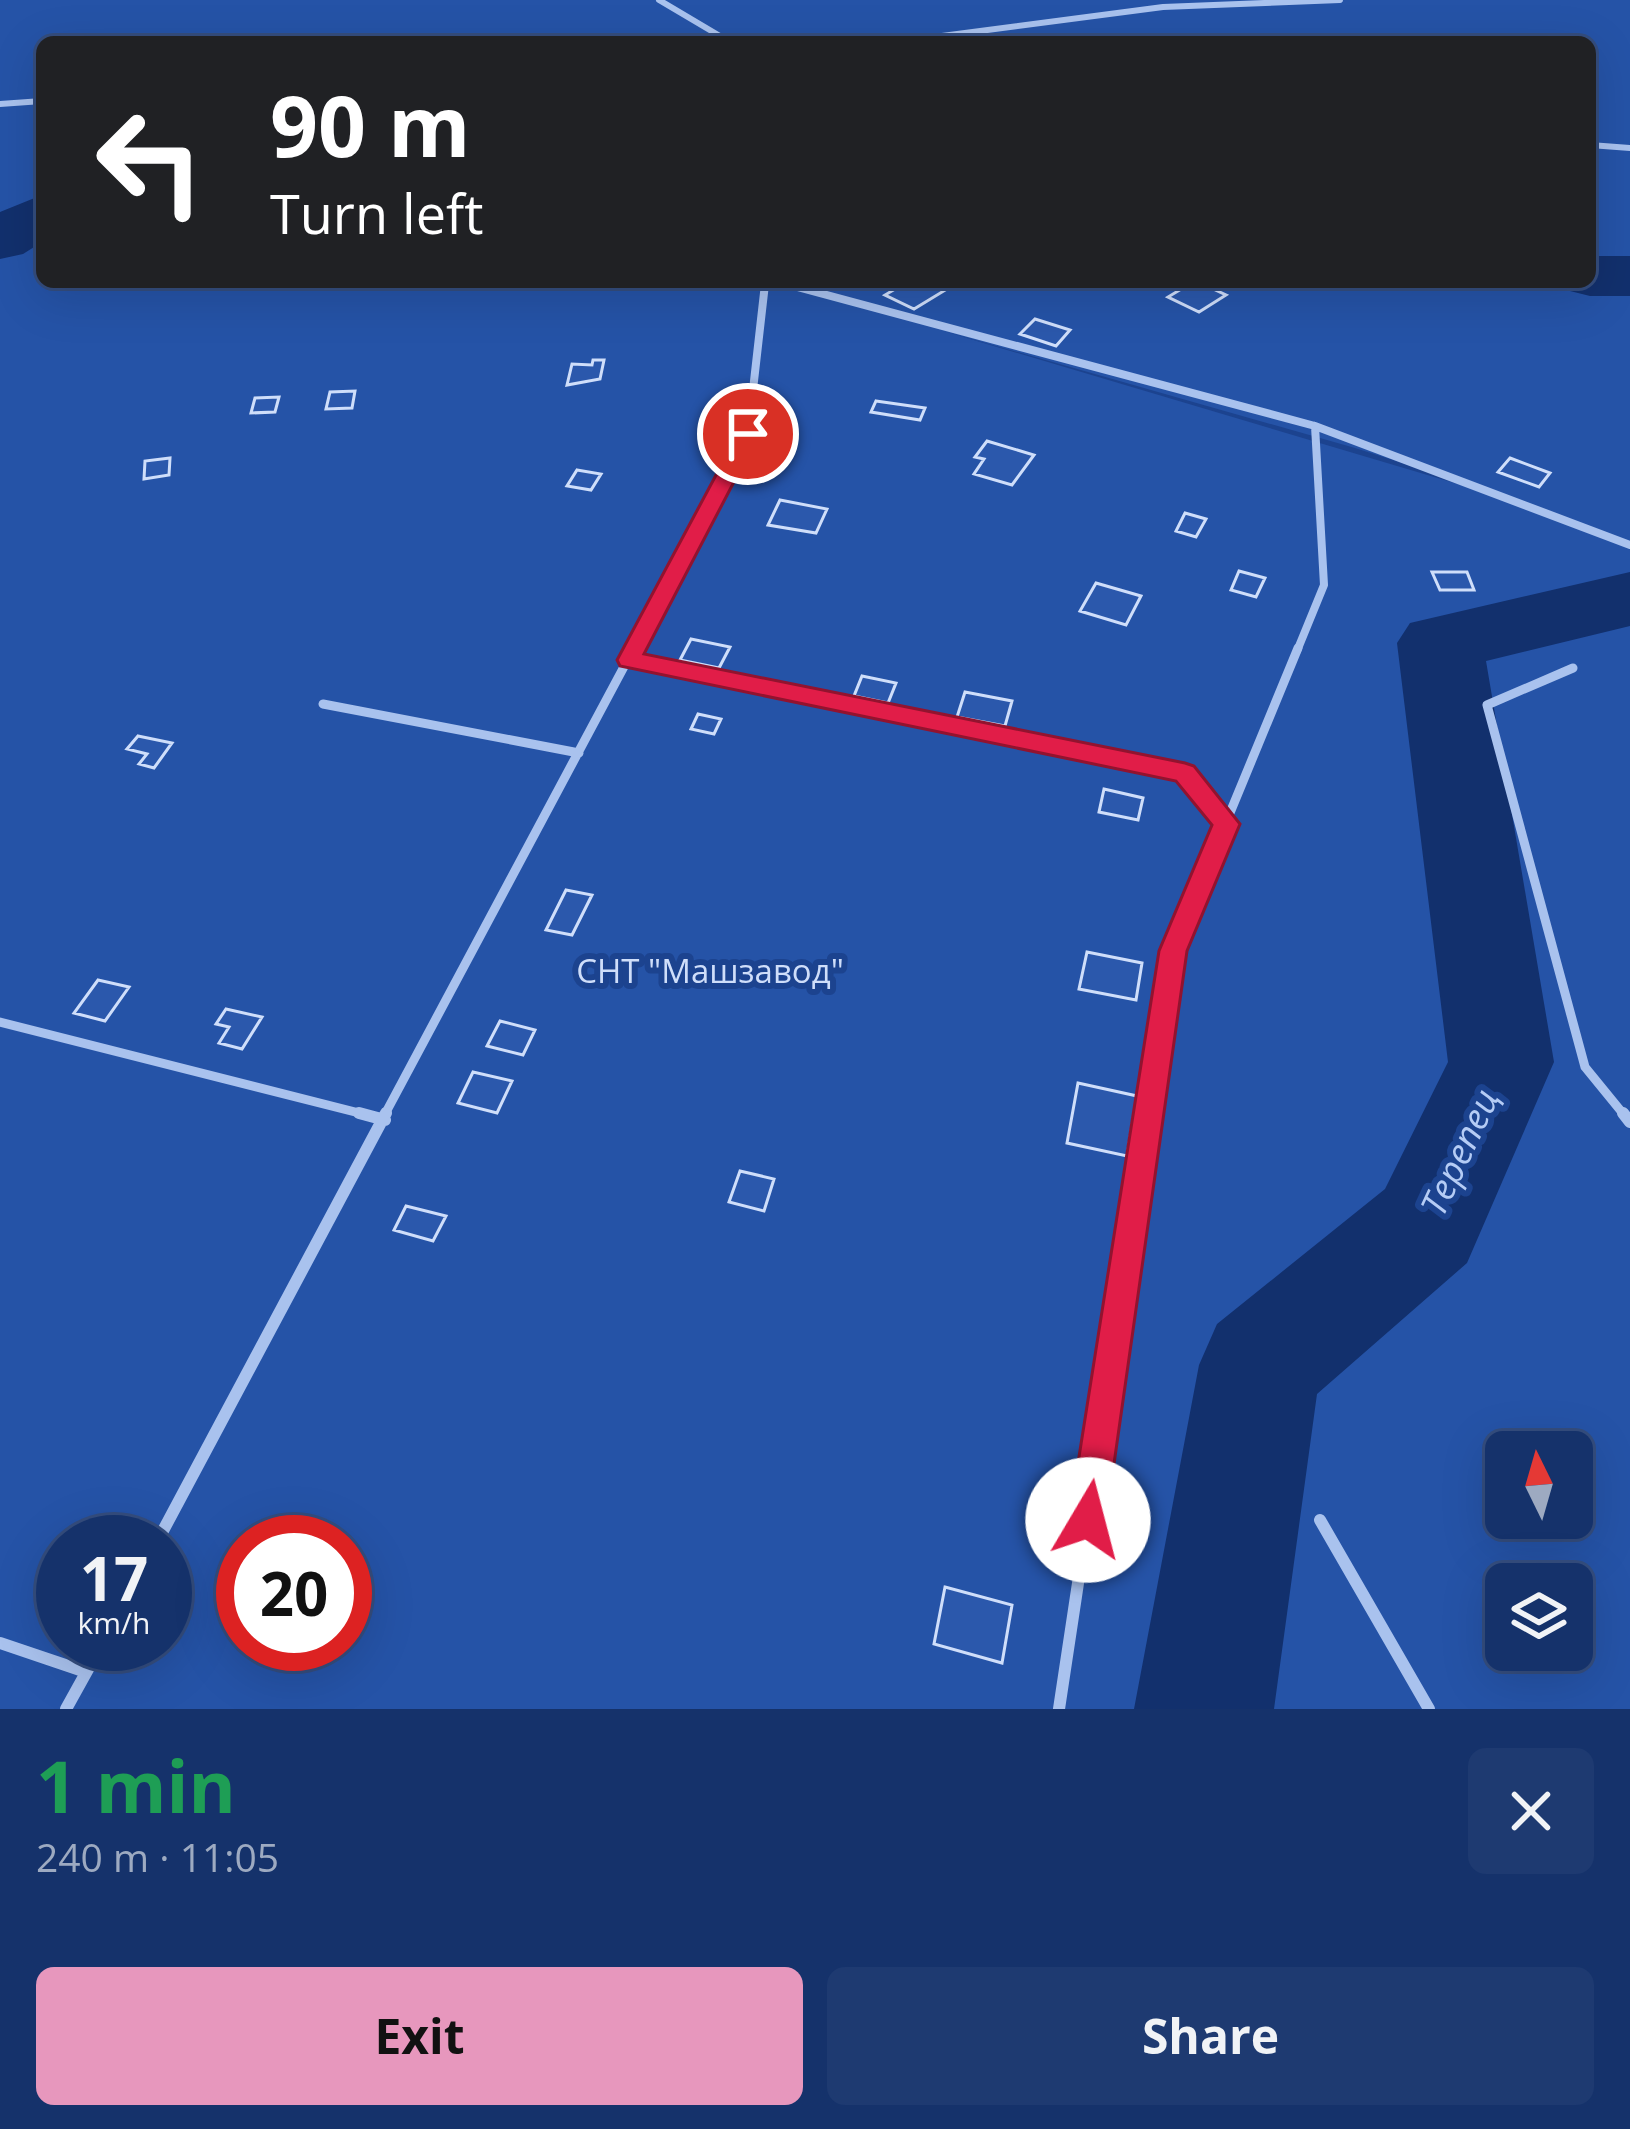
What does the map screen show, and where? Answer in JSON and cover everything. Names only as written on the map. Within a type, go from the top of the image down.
[{"type":"lane","points":[[659,0],[720,36]]},
{"type":"lane","points":[[942,36],[1163,7],[1340,0]]},
{"type":"lane","points":[[0,104],[36,101]]},
{"type":"lane","points":[[1596,146],[1630,148]]},
{"type":"lane","points":[[173,1515],[748,434],[764,288]]},
{"type":"lane","points":[[801,288],[1315,426],[1630,545]]},
{"type":"lane","points":[[1059,1709],[1173,951],[1324,585],[1315,426]]},
{"type":"lane","points":[[629,660],[1185,773],[1226,824]]},
{"type":"lane","points":[[1573,668],[1487,705],[1585,1067],[1630,1122]]},
{"type":"lane","points":[[323,704],[579,753]]},
{"type":"lane","points":[[0,1022],[385,1120]]},
{"type":"lane","points":[[1320,1520],[1429,1709]]},
{"type":"lane","points":[[0,1643],[86,1672],[66,1709]]},
{"type":"green space","name":"СНТ \"Машзавод\"","points":[[0,0],[1630,0],[1630,1709],[0,1709]],"holes":[[[940,330],[1355,448],[1516,499],[1515,501]]]},
{"type":"building","points":[[897,288],[947,289],[914,309],[885,295]]},
{"type":"building","points":[[1183,288],[1211,288],[1226,295],[1199,312],[1168,297]]},
{"type":"building","points":[[1035,319],[1070,330],[1056,346],[1020,334]]},
{"type":"building","points":[[593,360],[604,360],[600,379],[567,385],[572,364],[592,365]]},
{"type":"building","points":[[355,391],[352,408],[326,409],[330,392]]},
{"type":"building","points":[[279,397],[275,412],[251,413],[255,398]]},
{"type":"building","points":[[876,401],[925,408],[920,420],[871,412]]},
{"type":"building","points":[[987,441],[1034,455],[1012,485],[974,474],[984,459],[975,457]]},
{"type":"building","points":[[170,458],[169,475],[144,479],[145,461]]},
{"type":"building","points":[[1510,458],[1550,473],[1539,487],[1498,472]]},
{"type":"building","points":[[577,470],[601,474],[591,490],[567,486]]},
{"type":"building","points":[[780,500],[827,509],[816,533],[768,525]]},
{"type":"building","points":[[1185,513],[1206,519],[1196,537],[1176,531]]},
{"type":"building","points":[[1239,571],[1265,578],[1256,597],[1231,590]]},
{"type":"building","points":[[1432,572],[1467,572],[1474,590],[1440,590]]},
{"type":"building","points":[[1096,583],[1141,596],[1126,625],[1080,611]]},
{"type":"building","points":[[691,639],[730,647],[719,668],[680,660]]},
{"type":"building","points":[[862,676],[896,683],[888,703],[854,696]]},
{"type":"building","points":[[965,692],[1012,701],[1005,726],[957,717]]},
{"type":"building","points":[[698,714],[721,719],[714,734],[691,729]]},
{"type":"building","points":[[138,736],[172,743],[154,768],[139,764],[147,754],[127,749]]},
{"type":"building","points":[[1104,789],[1143,798],[1138,820],[1099,812]]},
{"type":"building","points":[[566,890],[592,895],[572,935],[546,930]]},
{"type":"building","points":[[1087,952],[1142,963],[1136,1000],[1079,989]]},
{"type":"building","points":[[98,980],[129,987],[105,1021],[74,1013]]},
{"type":"building","points":[[226,1009],[262,1017],[242,1049],[219,1043],[229,1027],[216,1024]]},
{"type":"building","points":[[500,1021],[535,1030],[523,1055],[487,1046]]},
{"type":"building","points":[[473,1072],[512,1081],[497,1113],[458,1103]]},
{"type":"building","points":[[1078,1083],[1137,1096],[1127,1156],[1067,1143]]},
{"type":"building","points":[[740,1171],[774,1179],[764,1211],[729,1202]]},
{"type":"building","points":[[406,1206],[446,1216],[433,1241],[394,1230]]},
{"type":"building","points":[[945,1587],[1012,1605],[1002,1663],[934,1644]]},
{"type":"waterway","name":"Терепец","points":[[0,240],[36,218]]},
{"type":"waterway","name":"Терепец","points":[[1596,276],[1630,276]]},
{"type":"waterway","name":"Терепец","points":[[1204,1709],[1260,1365],[1426,1226],[1501,1062],[1440,643],[1630,599]]},
{"type":"route","points":[[748,434],[629,660],[1185,773],[1226,824],[1173,951],[1088,1520]]}]
